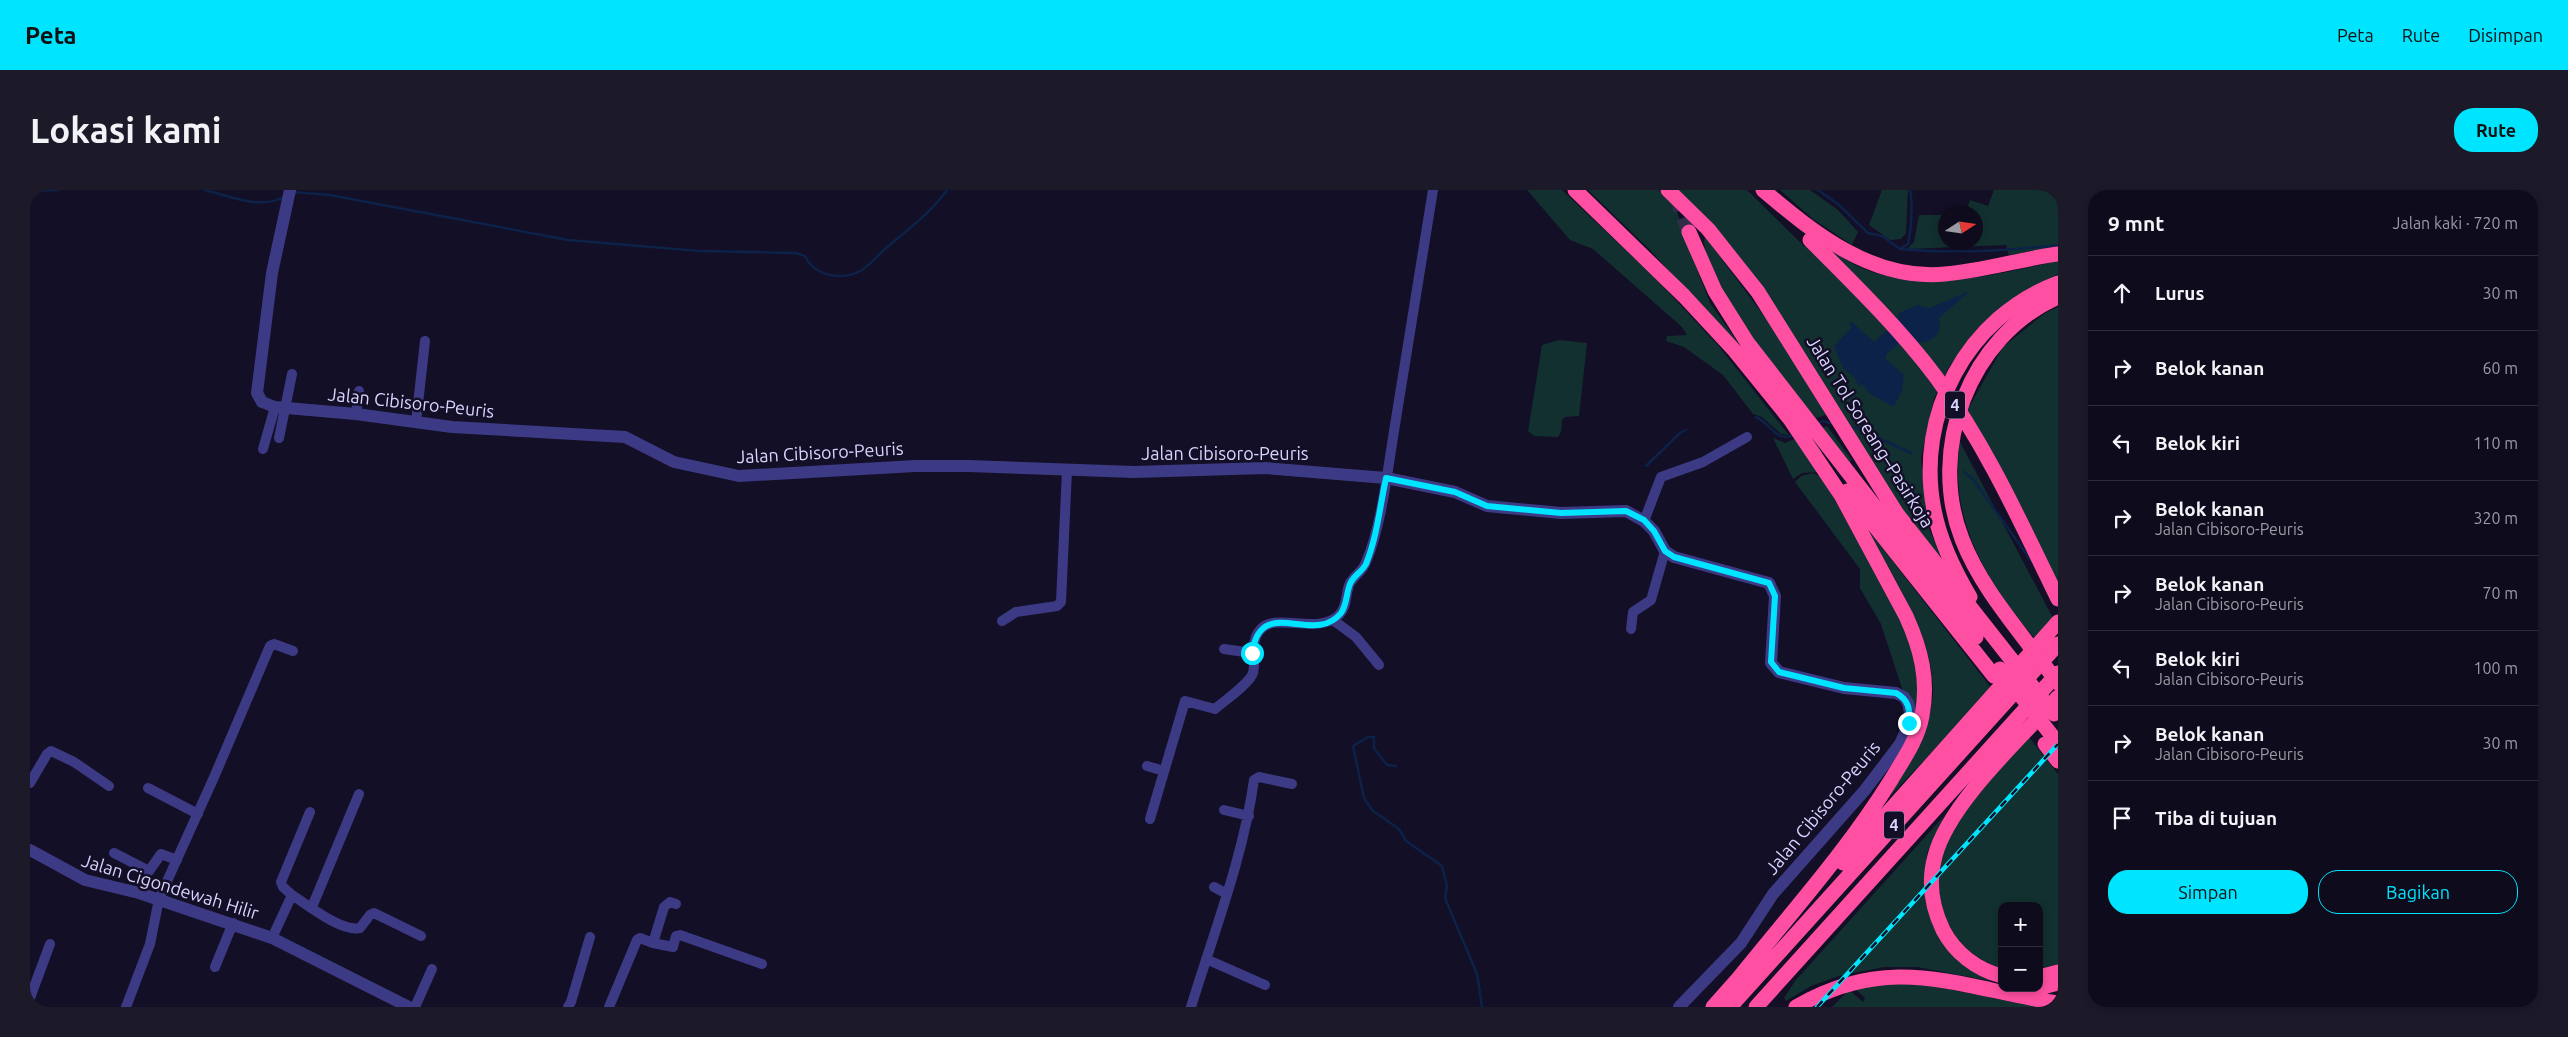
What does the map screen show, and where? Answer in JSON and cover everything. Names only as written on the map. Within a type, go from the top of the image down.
[{"type":"highway","points":[[1575,190],[1741,346],[1824,457],[1872,548],[1914,635],[1922,659],[1925,684],[1922,717],[1912,744],[1867,816],[1738,979]]},
{"type":"highway","name":"Jalan Tol Soreang–Pasirkoja","points":[[1668,190],[1727,251],[1772,313],[1861,460],[2004,666],[2025,677],[2056,716]]},
{"type":"highway","name":"4","points":[[1762,190],[1811,235],[1884,315],[1925,364],[1954,403],[2001,483],[2058,599]]},
{"type":"highway","points":[[1689,232],[1741,346],[1788,416],[2004,666]]},
{"type":"highway","points":[[1811,235],[1865,260],[1890,269],[1918,274],[1959,273],[2058,254]]},
{"type":"highway","points":[[2058,283],[2010,308],[1975,341],[1951,378],[1939,410],[1932,444],[1932,496],[1942,539],[2004,666],[2052,742],[2058,761]]},
{"type":"highway","points":[[2058,297],[2025,316],[1998,341],[1984,360],[1970,385],[1958,414],[1949,462],[1954,510],[1969,555],[1985,584],[2058,683]]},
{"type":"highway","points":[[1713,1007],[2058,622]]},
{"type":"highway","name":"4","points":[[1730,1007],[2058,644]]},
{"type":"highway","name":"4","points":[[1756,1007],[2058,673]]},
{"type":"highway","points":[[1998,974],[1974,965],[1964,957],[1946,935],[1935,909],[1932,895],[1932,866],[1940,842],[1962,805],[2058,697]]},
{"type":"highway","points":[[2043,976],[2058,972]]},
{"type":"highway","points":[[1796,1007],[1837,988],[1877,978],[1916,976],[2058,1003]]},
{"type":"highway","points":[[2043,987],[2058,983]]},
{"type":"highway","points":[[1968,985],[1998,988]]},
{"type":"street","points":[[1150,819],[1185,701],[1215,709],[1250,678],[1254,666],[1252,653],[1254,638],[1262,628],[1269,624],[1286,623],[1309,626],[1333,620],[1340,614],[1344,606],[1351,582],[1366,564],[1386,478],[1433,190]]},
{"type":"street","points":[[281,408],[262,402],[257,393],[272,273],[289,195]]},
{"type":"street","points":[[416,422],[425,342]]},
{"type":"street","points":[[263,449],[281,408],[292,374]]},
{"type":"street","points":[[356,414],[359,391]]},
{"type":"street","points":[[279,438],[281,408]]},
{"type":"street","name":"Jalan Cibisoro-Peuris","points":[[281,408],[356,414],[452,427],[625,437],[674,462],[739,476],[915,466],[1134,472],[1265,468],[1386,478],[1455,492],[1487,506],[1554,513],[1626,511],[1644,520]]},
{"type":"street","points":[[1631,629],[1633,612],[1651,600],[1665,551],[1654,531],[1644,520],[1661,478],[1703,462],[1748,436]]},
{"type":"street","points":[[1002,621],[1016,612],[1057,606],[1060,602],[1067,470]]},
{"type":"street","name":"Jalan Cibisoro-Peuris","points":[[1665,551],[1683,562],[1762,579],[1769,583],[1775,596],[1771,662],[1779,672],[1844,688],[1896,693],[1904,697],[1910,713],[1905,733],[1881,769],[1773,894],[1741,943],[1679,1007]]},
{"type":"street","points":[[1333,620],[1356,637],[1379,665]]},
{"type":"street","points":[[126,1007],[150,944],[159,899],[178,860],[270,646],[274,644],[293,651]]},
{"type":"street","points":[[1224,649],[1252,653]]},
{"type":"street","points":[[30,783],[47,754],[51,751],[74,762],[109,786]]},
{"type":"street","points":[[1147,766],[1164,771]]},
{"type":"street","points":[[1191,1007],[1228,894],[1249,816],[1254,780],[1257,777],[1292,784]]},
{"type":"street","points":[[148,788],[198,814]]},
{"type":"street","points":[[312,907],[359,794]]},
{"type":"street","points":[[1224,810],[1249,816]]},
{"type":"street","points":[[310,812],[282,882],[283,887],[340,925],[355,929],[362,927],[370,915],[374,913],[421,936]]},
{"type":"street","name":"Jalan Cigondewah Hilir","points":[[30,850],[70,874],[85,880],[159,899],[272,938],[410,1007]]},
{"type":"street","points":[[114,853],[149,872],[161,854],[178,860]]},
{"type":"street","points":[[1214,887],[1228,894]]},
{"type":"street","points":[[272,938],[292,894]]},
{"type":"street","points":[[653,943],[664,907],[670,902],[676,904]]},
{"type":"street","points":[[215,967],[233,923]]},
{"type":"street","points":[[609,1007],[636,940],[640,938],[673,947],[676,936],[680,935],[762,964]]},
{"type":"street","points":[[568,1007],[590,937]]},
{"type":"street","points":[[30,998],[50,944]]},
{"type":"street","points":[[1206,959],[1265,985]]},
{"type":"street","points":[[415,1007],[432,969]]},
{"type":"green space","points":[[1527,190],[1562,190],[1653,276],[1717,344],[1789,435],[1781,434],[1762,417],[1753,414],[1723,375],[1684,347],[1666,341],[1667,336],[1687,335],[1682,327],[1593,249],[1570,240]]},
{"type":"green space","points":[[1588,190],[1658,190],[1675,205],[1688,246],[1710,303],[1739,344],[1650,250]]},
{"type":"green space","points":[[1677,190],[1747,190],[1805,247],[1814,239],[1864,269],[1888,276],[1936,281],[1961,279],[2009,272],[2058,261],[2058,274],[2016,296],[1978,328],[1949,367],[1934,399],[1921,457],[1928,526],[1940,555],[1937,559]]},
{"type":"green space","points":[[1780,190],[1810,190],[1838,210],[1858,232],[1852,245],[1813,219]]},
{"type":"green space","points":[[1882,190],[1908,190],[1906,233],[1901,239],[1890,240],[1869,225]]},
{"type":"green space","points":[[1994,190],[2058,190],[2058,246],[2009,255],[2006,245],[1983,246],[1983,205],[1968,205],[1970,200],[1988,206]]},
{"type":"green space","points":[[1919,215],[1938,215],[1938,248],[1907,249],[1914,242]]},
{"type":"green space","points":[[1706,238],[1773,328],[1826,415],[1816,418],[1766,358],[1731,308],[1717,284],[1708,260],[1704,239]]},
{"type":"green space","points":[[2058,307],[2058,590],[1965,414],[2003,347],[2045,313]]},
{"type":"green space","points":[[1559,340],[1587,343],[1579,416],[1565,417],[1562,420],[1561,432],[1558,437],[1534,436],[1528,431],[1542,345]]},
{"type":"green space","points":[[1827,426],[1852,460],[1849,463],[1834,446],[1810,459],[1820,472],[1802,473],[1793,479],[1773,438],[1785,443]]},
{"type":"green space","points":[[1960,442],[2054,620],[2036,640],[2002,596],[1987,573],[1975,548],[1966,523],[1960,497],[1958,470]]},
{"type":"green space","points":[[1813,473],[1822,477],[1912,640],[1919,693],[1914,725],[1881,624],[1860,588],[1860,569],[1795,482],[1801,476]]},
{"type":"green space","points":[[1862,522],[1992,689],[1891,795],[1929,716],[1933,692],[1931,667],[1914,615]]},
{"type":"green space","points":[[2029,737],[2058,774],[2058,964],[2043,968],[2043,902],[1998,902],[1998,967],[1977,957],[1964,946],[1952,931],[1945,916],[1939,886],[1940,864],[1944,848],[1964,814]]},
{"type":"green space","points":[[1944,816],[1927,853],[1925,872],[1929,906],[1991,981],[1917,967],[1884,967],[1839,976],[1811,986],[1786,1001],[1784,998],[1795,981]]},
{"type":"green space","points":[[1918,983],[2038,1007],[1832,1007],[1849,990],[1863,1002],[1865,998],[1854,988],[1881,984]]},
{"type":"water","points":[[1967,292],[1939,318],[1938,332],[1930,340],[1918,342],[1905,338],[1886,355],[1886,359],[1904,375],[1902,390],[1894,407],[1870,394],[1862,384],[1859,386],[1854,377],[1843,368],[1834,346],[1852,327],[1849,323],[1852,322],[1874,342],[1897,321],[1899,313],[1917,305],[1930,308]]},
{"type":"waterway","points":[[30,191],[58,190]]},
{"type":"waterway","points":[[205,190],[244,201],[255,202],[274,201],[284,197]]},
{"type":"waterway","points":[[293,192],[330,195],[568,240],[699,251],[796,253],[805,256],[815,269],[822,273],[838,276],[855,273],[865,268],[926,214],[947,190]]},
{"type":"waterway","points":[[1818,190],[1838,204],[1868,233],[1882,236],[1900,249],[1908,244],[1911,225],[1910,190]]},
{"type":"waterway","points":[[1900,249],[1979,251],[2058,245]]},
{"type":"waterway","points":[[1756,417],[1782,436],[1794,435]]},
{"type":"waterway","points":[[1817,424],[1823,421],[1833,424]]},
{"type":"waterway","points":[[1848,427],[1857,428],[1911,453]]},
{"type":"waterway","points":[[1646,466],[1680,433],[1686,430]]},
{"type":"waterway","points":[[1964,472],[1973,479],[2032,562]]},
{"type":"waterway","points":[[1396,766],[1387,765],[1374,748],[1374,737],[1368,737],[1353,746],[1364,798],[1372,810],[1399,829],[1406,841],[1442,866],[1447,886],[1445,898],[1477,974],[1482,1007]]},
{"type":"tunnel","points":[[1676,196],[1689,232]]},
{"type":"railway","points":[[1817,1007],[2058,744]]},
{"type":"route","points":[[1252,653],[1254,638],[1262,628],[1269,624],[1286,623],[1309,626],[1333,620],[1340,614],[1349,586],[1361,572],[1369,556],[1386,478],[1455,492],[1487,506],[1538,512],[1561,513],[1610,510],[1626,511],[1635,514],[1644,520],[1654,531],[1665,551],[1683,562],[1762,579],[1774,588],[1771,662],[1779,672],[1844,688],[1896,693],[1904,697],[1908,704],[1910,713],[1909,723]]}]
